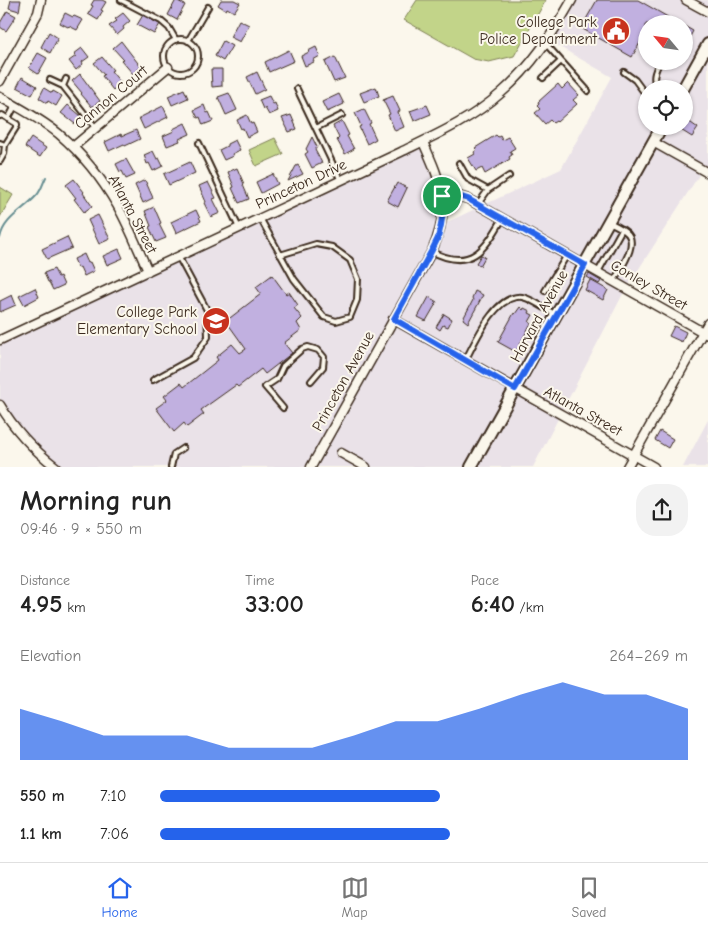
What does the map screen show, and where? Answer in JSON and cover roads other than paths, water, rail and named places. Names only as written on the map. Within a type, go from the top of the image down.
[{"type":"street","points":[[0,81],[38,13],[42,0]]},
{"type":"street","name":"Princeton Drive","points":[[0,340],[452,128],[477,112],[501,93],[522,72],[546,44],[572,0]]},
{"type":"street","points":[[686,0],[708,12]]},
{"type":"street","points":[[688,80],[708,44]]},
{"type":"street","name":"Cannon Court","points":[[73,147],[168,67]]},
{"type":"street","name":"Atlanta Street","points":[[0,97],[42,122],[73,147],[98,177],[117,205],[148,271]]},
{"type":"street","name":"Harvard Avenue","points":[[471,467],[657,135]]},
{"type":"street","name":"Princeton Avenue","points":[[311,467],[438,238],[443,211],[440,183],[423,142]]},
{"type":"street","points":[[653,142],[708,173]]},
{"type":"street","name":"Conley Street","points":[[442,196],[462,196],[478,204],[705,333]]},
{"type":"street","name":"Atlanta Street","points":[[394,319],[654,467]]},
{"type":"street","points":[[627,467],[705,333],[708,323]]},
{"type":"street","points":[[1,409],[31,445],[56,467]]},
{"type":"street","points":[[341,453],[366,467]]},
{"type":"lane","points":[[121,0],[161,20],[176,40]]},
{"type":"lane","points":[[188,41],[208,7]]},
{"type":"lane","points":[[176,40],[188,41],[193,44],[197,54],[197,59],[192,69],[182,73],[172,70],[165,62],[164,52],[176,40]]},
{"type":"lane","points":[[546,44],[588,91]]},
{"type":"lane","points":[[543,78],[561,61]]},
{"type":"lane","points":[[624,72],[638,84]]},
{"type":"lane","points":[[63,86],[66,79]]},
{"type":"lane","points":[[50,80],[63,86],[96,128]]},
{"type":"lane","points":[[297,89],[341,181]]},
{"type":"lane","points":[[8,119],[15,106]]},
{"type":"lane","points":[[0,116],[2,115],[17,124],[5,145],[4,154],[0,161]]},
{"type":"lane","points":[[316,128],[342,116]]},
{"type":"lane","points":[[0,143],[5,145]]},
{"type":"lane","points":[[199,143],[239,228]]},
{"type":"lane","points":[[459,163],[468,179],[488,190]]},
{"type":"lane","points":[[478,204],[488,190],[509,176]]},
{"type":"lane","points":[[260,218],[280,255],[294,279],[324,317],[336,321],[350,317],[357,300],[358,279],[350,260],[332,248],[316,244],[280,255]]},
{"type":"lane","points":[[431,251],[442,257],[457,260],[478,253],[492,238],[503,218]]},
{"type":"lane","points":[[609,222],[627,232],[632,244],[629,254],[614,281]]},
{"type":"lane","points":[[598,272],[622,229]]},
{"type":"lane","points":[[545,291],[567,255]]},
{"type":"lane","points":[[153,380],[193,358],[208,336],[207,310],[178,256]]},
{"type":"lane","points":[[465,361],[486,322],[508,300],[524,297],[557,315]]},
{"type":"lane","points":[[283,408],[265,387],[277,378],[283,366],[302,349],[308,347],[318,350],[324,357],[323,367],[311,381]]},
{"type":"lane","points":[[171,467],[174,454],[183,448]]},
{"type":"waterway","points":[[0,238],[2,231],[10,220],[38,193],[46,177]]},
{"type":"place","name":"College Park Police Department","points":[[616,31]]},
{"type":"place","name":"College Park Elementary School","points":[[216,321]]}]
